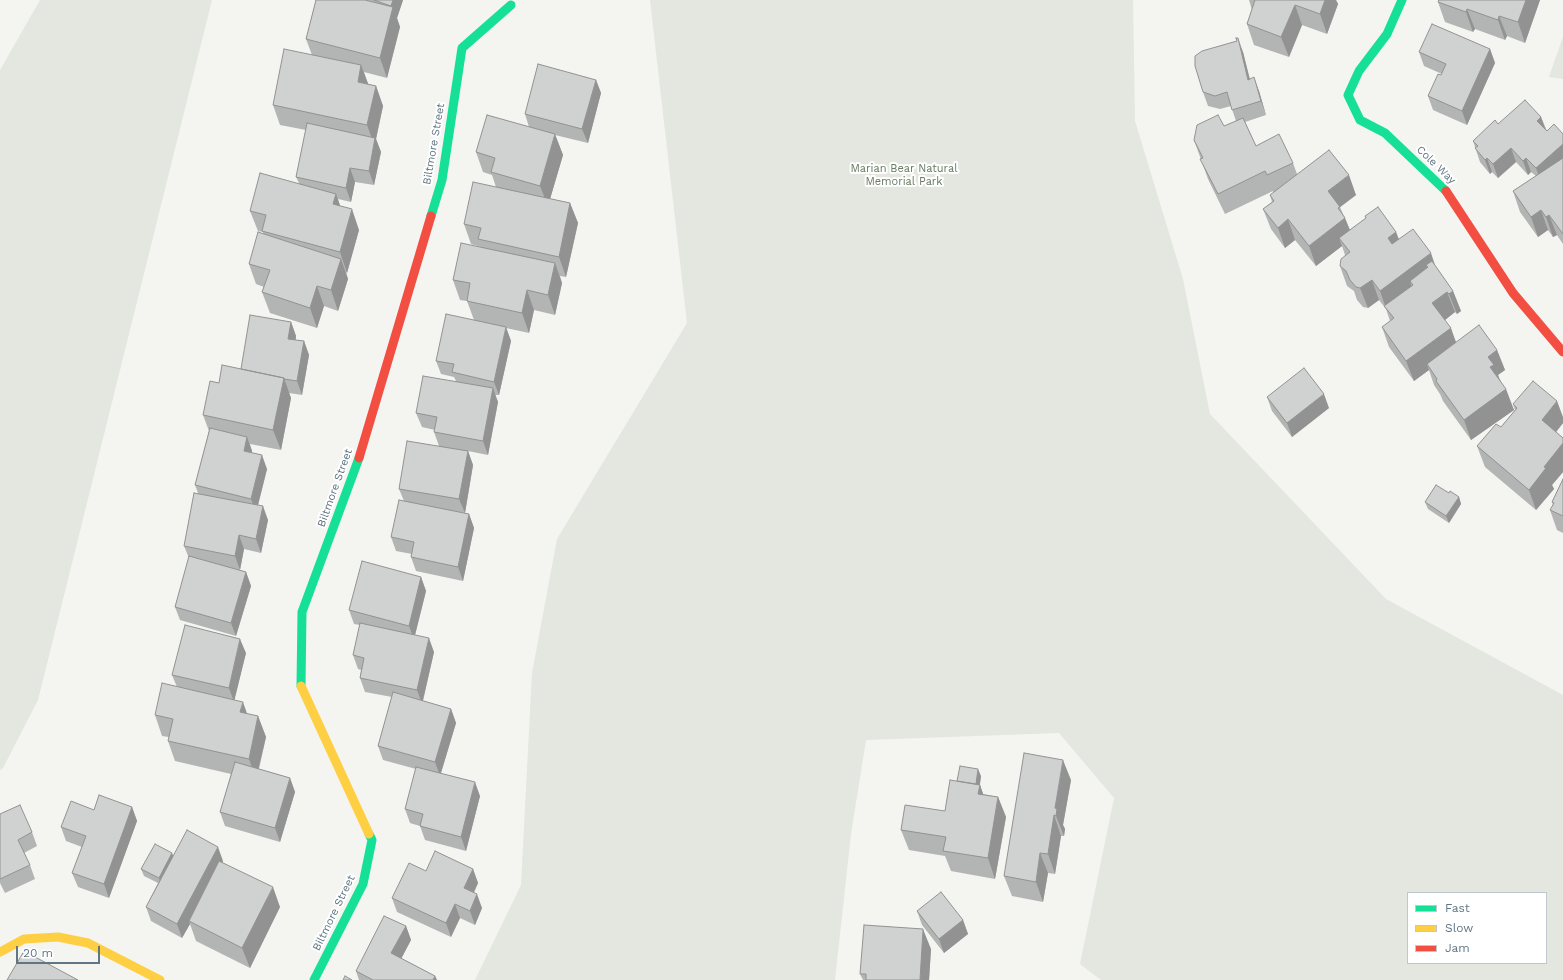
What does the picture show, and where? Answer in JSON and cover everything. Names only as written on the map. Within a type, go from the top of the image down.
[{"type":"street","name":"Cole Way","points":[[1402,0],[1387,34],[1359,71],[1348,95],[1360,120],[1385,133],[1446,191],[1513,293],[1563,352]]},
{"type":"street","name":"Biltmore Street","points":[[314,980],[363,884],[372,840],[301,688],[302,612],[356,468],[442,180],[462,48],[511,5]]},
{"type":"street","points":[[0,952],[24,939],[58,937],[88,943],[160,980]]},
{"type":"green space","points":[[40,0],[212,0],[38,700],[3,768],[0,770],[0,70]]},
{"type":"green space","name":"Marian Bear Natural Memorial Park","points":[[650,0],[1133,0],[1135,121],[1183,279],[1210,414],[1386,599],[1563,695],[1563,980],[1101,980],[1080,964],[1114,798],[1059,733],[866,740],[851,834],[835,980],[475,980],[521,885],[532,673],[557,539],[687,323]]},
{"type":"green space","points":[[1563,37],[1563,79],[1549,77],[1552,68]]},
{"type":"building","points":[[316,0],[365,0],[393,7],[380,58],[306,39]]},
{"type":"building","points":[[374,0],[393,0],[391,6]]},
{"type":"building","points":[[1255,0],[1325,0],[1320,14],[1295,5],[1281,37],[1247,24]]},
{"type":"building","points":[[1439,0],[1526,0],[1518,22],[1499,16],[1498,20],[1467,9],[1466,12],[1438,2]]},
{"type":"building","points":[[1432,24],[1490,49],[1462,111],[1428,96],[1438,74],[1441,75],[1446,64],[1419,52]]},
{"type":"building","points":[[1236,38],[1238,38],[1248,80],[1254,77],[1261,101],[1232,110],[1227,92],[1215,96],[1203,92],[1195,66],[1195,56],[1202,51],[1237,41]]},
{"type":"building","points":[[284,49],[361,65],[358,82],[376,86],[367,125],[273,105]]},
{"type":"building","points":[[538,64],[596,80],[582,129],[525,114]]},
{"type":"building","points":[[1525,100],[1541,117],[1537,121],[1547,131],[1554,124],[1563,134],[1563,144],[1536,168],[1526,158],[1523,161],[1511,148],[1493,164],[1487,158],[1485,160],[1475,148],[1478,146],[1473,141],[1495,120],[1498,124]]},
{"type":"building","points":[[487,115],[555,134],[540,186],[491,172],[495,158],[476,152]]},
{"type":"building","points":[[1218,115],[1224,126],[1243,118],[1256,146],[1279,134],[1293,163],[1267,175],[1265,171],[1218,194],[1200,159],[1203,158],[1194,140],[1197,125]]},
{"type":"building","points":[[307,123],[375,138],[369,171],[350,168],[346,188],[296,177]]},
{"type":"building","points":[[1329,150],[1349,175],[1328,191],[1340,207],[1338,208],[1345,218],[1309,246],[1288,219],[1278,228],[1263,209],[1274,201],[1270,195]]},
{"type":"building","points":[[1563,158],[1563,234],[1549,215],[1546,217],[1541,210],[1531,217],[1513,191]]},
{"type":"building","points":[[260,173],[336,194],[333,204],[352,209],[340,252],[262,231],[266,215],[250,211]]},
{"type":"building","points":[[473,182],[570,203],[559,257],[478,239],[481,228],[464,224]]},
{"type":"building","points":[[1378,207],[1396,232],[1388,238],[1392,244],[1413,229],[1431,253],[1380,291],[1372,280],[1360,288],[1356,287],[1350,280],[1346,271],[1340,266],[1341,259],[1350,252],[1339,238]]},
{"type":"building","points":[[258,232],[341,259],[331,290],[317,286],[310,308],[262,292],[270,270],[249,264]]},
{"type":"building","points":[[461,243],[555,263],[548,295],[527,290],[522,313],[467,301],[470,283],[453,280]]},
{"type":"building","points":[[1432,261],[1453,291],[1449,294],[1447,292],[1432,303],[1451,328],[1406,361],[1382,327],[1394,318],[1384,306],[1413,285],[1410,281],[1428,267],[1426,265]]},
{"type":"building","points":[[446,314],[506,327],[494,382],[452,372],[454,364],[436,361]]},
{"type":"building","points":[[250,315],[291,322],[288,339],[304,341],[297,381],[241,369]]},
{"type":"building","points":[[1479,325],[1497,350],[1488,357],[1494,365],[1490,367],[1506,389],[1464,420],[1436,381],[1437,379],[1427,364]]},
{"type":"building","points":[[222,365],[284,378],[273,430],[203,415],[210,381],[219,383]]},
{"type":"building","points":[[1304,368],[1324,394],[1287,423],[1267,397]]},
{"type":"building","points":[[423,376],[493,388],[483,441],[434,432],[437,417],[416,413]]},
{"type":"building","points":[[1533,381],[1557,401],[1542,420],[1563,438],[1563,443],[1544,467],[1546,468],[1529,490],[1477,446],[1496,424],[1501,427],[1517,408],[1513,404]]},
{"type":"building","points":[[210,428],[247,437],[244,451],[262,455],[251,499],[195,485]]},
{"type":"building","points":[[407,441],[468,451],[459,499],[399,489]]},
{"type":"building","points":[[1563,479],[1563,516],[1550,510],[1554,503],[1552,502]]},
{"type":"building","points":[[1436,485],[1459,497],[1446,516],[1425,502]]},
{"type":"building","points":[[194,493],[263,506],[256,539],[239,535],[235,556],[184,546]]},
{"type":"building","points":[[399,500],[469,514],[458,567],[411,557],[414,542],[391,537]]},
{"type":"building","points":[[189,556],[246,572],[231,623],[175,607]]},
{"type":"building","points":[[362,561],[421,577],[409,626],[349,610]]},
{"type":"building","points":[[360,623],[429,638],[417,690],[360,678],[364,658],[353,655]]},
{"type":"building","points":[[185,625],[240,639],[229,688],[172,675]]},
{"type":"building","points":[[162,683],[243,702],[240,712],[258,716],[249,759],[168,741],[173,719],[155,715]]},
{"type":"building","points":[[393,692],[451,709],[435,762],[378,746]]},
{"type":"building","points":[[1024,753],[1063,760],[1055,808],[1057,809],[1056,816],[1054,815],[1048,854],[1040,853],[1036,882],[1004,876]]},
{"type":"building","points":[[235,762],[290,778],[275,828],[220,812]]},
{"type":"building","points":[[960,766],[978,769],[976,784],[957,781]]},
{"type":"building","points":[[416,767],[475,782],[461,837],[420,826],[423,814],[405,809]]},
{"type":"building","points":[[950,780],[980,785],[978,794],[998,797],[988,858],[943,851],[946,837],[901,830],[905,805],[945,811]]},
{"type":"building","points":[[99,795],[132,807],[104,884],[72,873],[86,836],[61,827],[71,801],[94,810]]},
{"type":"building","points":[[20,805],[32,832],[18,840],[30,865],[0,879],[0,814]]},
{"type":"building","points":[[187,830],[218,847],[177,924],[146,907]]},
{"type":"building","points":[[155,844],[172,853],[159,878],[141,869]]},
{"type":"building","points":[[435,851],[473,869],[464,888],[477,894],[470,911],[455,904],[446,923],[392,898],[409,863],[426,871]]},
{"type":"building","points":[[219,861],[273,887],[242,948],[189,921]]},
{"type":"building","points":[[941,892],[963,920],[939,939],[917,911]]},
{"type":"building","points":[[384,916],[406,926],[391,953],[435,976],[433,980],[373,980],[356,971]]},
{"type":"building","points":[[864,925],[923,929],[920,980],[866,980],[866,974],[860,974]]},
{"type":"building","points":[[24,951],[78,980],[7,980]]},
{"type":"building","points":[[345,976],[352,980],[343,980]]},
{"type":"traffic: fast","points":[[1402,0],[1387,34],[1359,71],[1348,95],[1360,120],[1385,133],[1446,191]]},
{"type":"traffic: fast","points":[[431,216],[442,180],[462,48],[511,5]]},
{"type":"traffic: fast","points":[[301,686],[302,612],[359,458]]},
{"type":"traffic: fast","points":[[314,980],[363,884],[372,840],[369,834]]},
{"type":"traffic: slow","points":[[301,686],[369,834]]},
{"type":"traffic: slow","points":[[0,952],[24,939],[58,937],[88,943],[160,980]]},
{"type":"traffic: jam","points":[[1446,191],[1513,293],[1563,352]]},
{"type":"traffic: jam","points":[[359,458],[431,216]]}]
